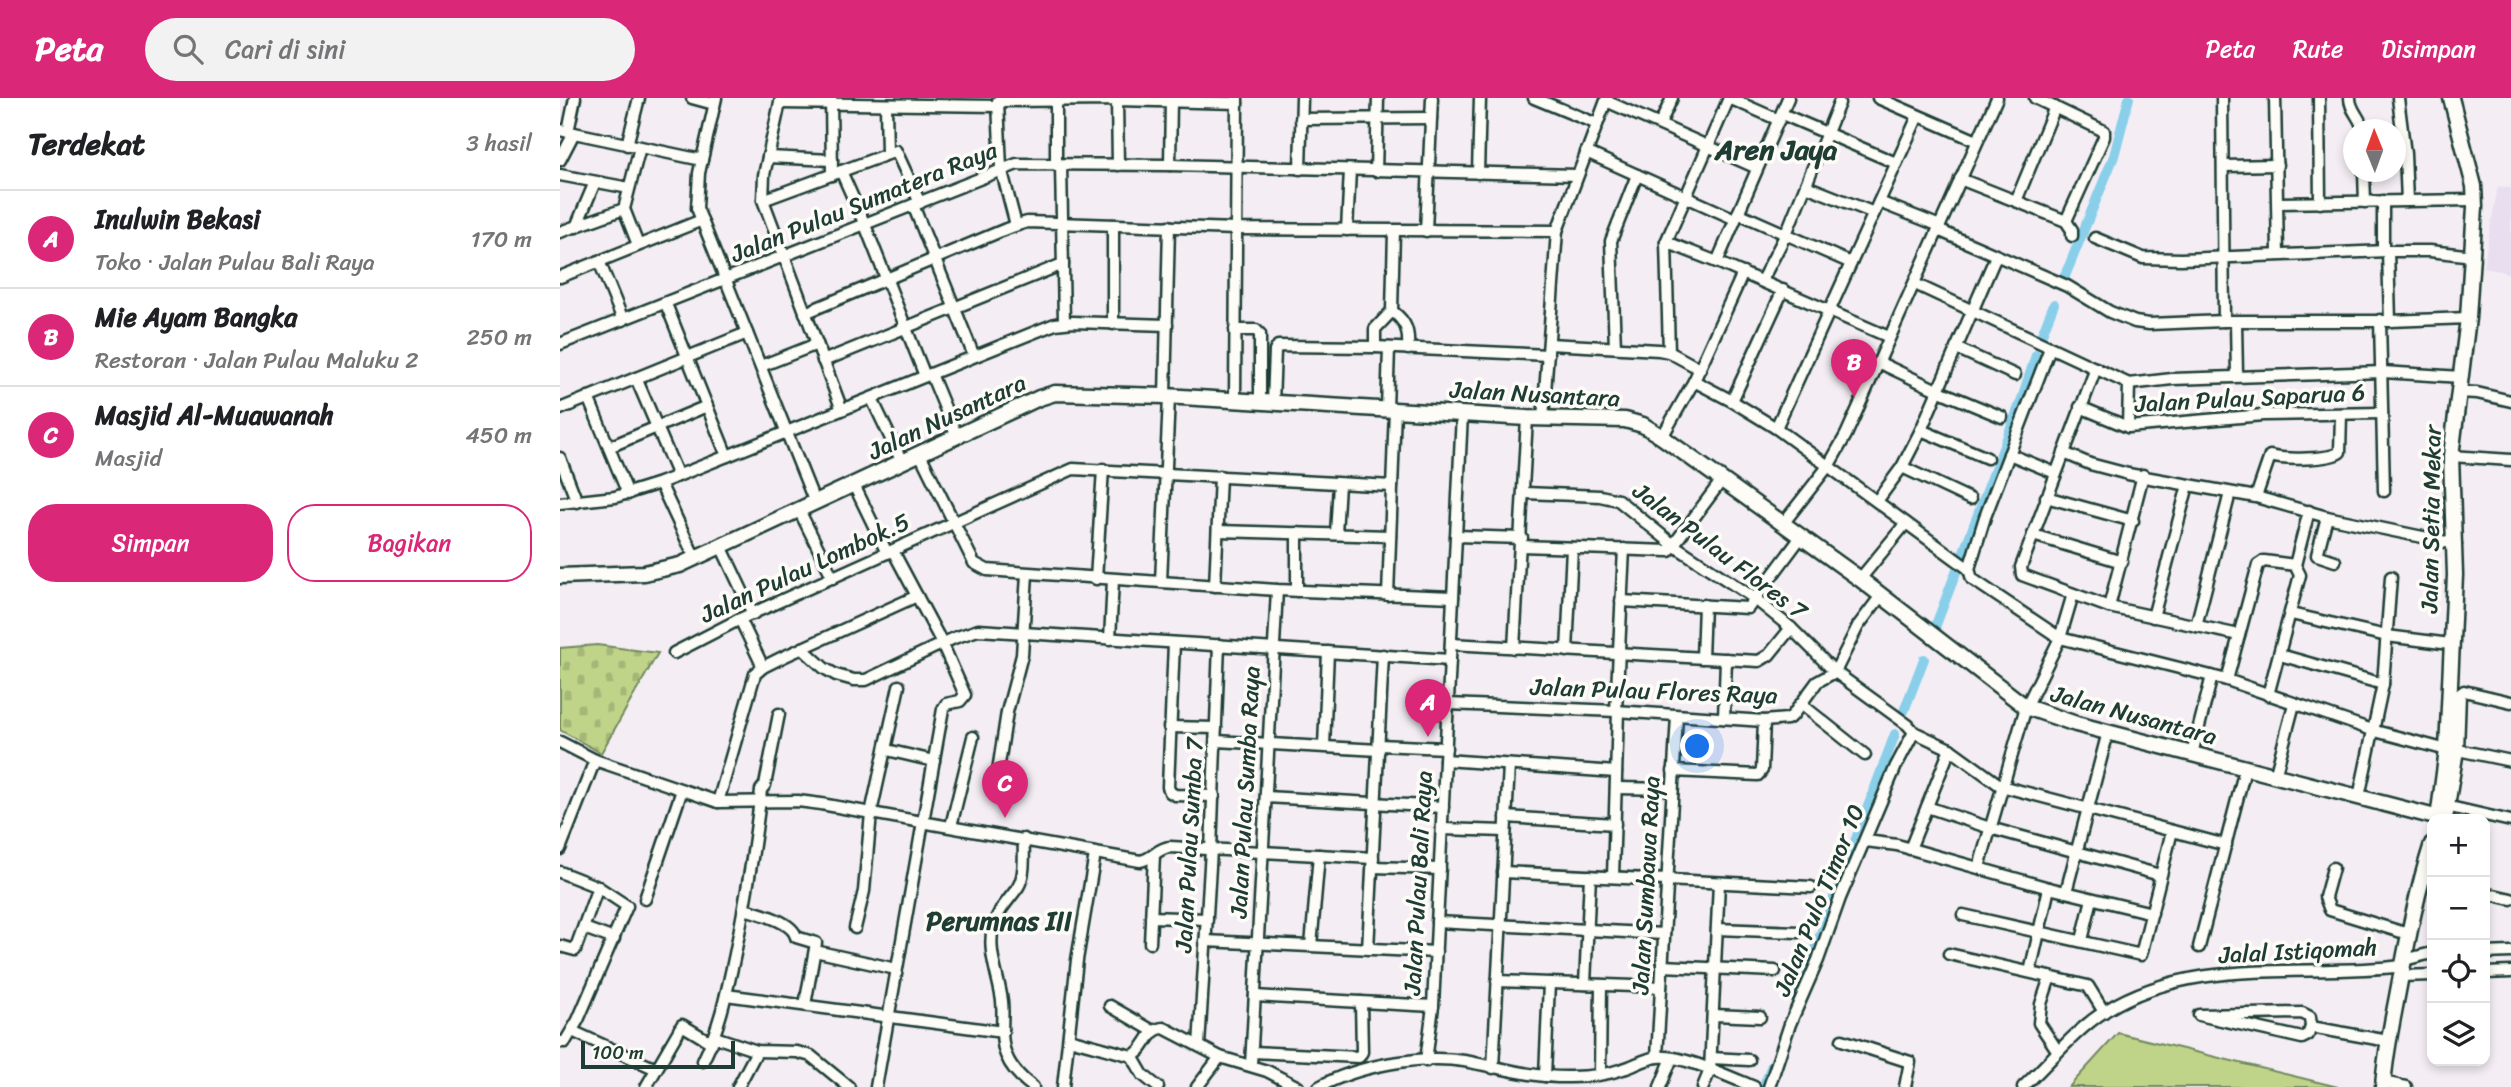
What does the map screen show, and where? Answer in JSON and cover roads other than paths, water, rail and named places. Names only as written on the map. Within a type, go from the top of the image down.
[{"type":"street","points":[[560,160],[575,98]]},
{"type":"street","points":[[627,145],[639,98]]},
{"type":"street","points":[[692,98],[715,101],[702,160],[697,208],[815,503]]},
{"type":"street","points":[[1300,169],[1302,98]]},
{"type":"street","points":[[1376,171],[1378,98]]},
{"type":"street","points":[[1426,231],[1432,98]]},
{"type":"street","points":[[1478,173],[1480,98]]},
{"type":"street","points":[[1660,124],[1672,98]]},
{"type":"street","points":[[1669,352],[1666,242],[1729,98],[1896,163]]},
{"type":"street","points":[[1717,261],[1788,98]]},
{"type":"street","points":[[1782,525],[1829,465],[1846,435],[1997,98]]},
{"type":"street","points":[[2035,98],[2104,131],[2104,137],[2066,221]]},
{"type":"street","points":[[2222,98],[2224,256],[2237,376]]},
{"type":"street","points":[[2275,98],[2278,254]]},
{"type":"street","points":[[2319,98],[2320,202]]},
{"type":"street","points":[[2350,98],[2351,108],[2360,119]]},
{"type":"street","points":[[2398,98],[2407,201]]},
{"type":"street","name":"Jalan Setia Mekar","points":[[2442,814],[2452,750],[2450,644],[2456,544],[2451,456],[2468,318],[2473,256],[2474,186],[2451,98]]},
{"type":"street","points":[[1056,99],[1063,223],[1064,322]]},
{"type":"street","points":[[842,410],[763,200],[764,175],[780,101],[886,105],[1056,99],[1237,100],[1235,400]]},
{"type":"street","points":[[1538,99],[1597,124]]},
{"type":"street","points":[[1543,419],[1557,231],[1606,99],[1757,168]]},
{"type":"street","points":[[1884,99],[1977,141]]},
{"type":"street","points":[[1117,100],[1118,165]]},
{"type":"street","points":[[1170,165],[1171,100]]},
{"type":"street","points":[[831,102],[832,160],[836,173],[865,225],[906,327],[957,438]]},
{"type":"street","points":[[998,102],[1001,168],[1016,225]]},
{"type":"street","points":[[1762,280],[1786,233],[1839,103]]},
{"type":"street","points":[[886,105],[891,153],[916,204],[974,356]]},
{"type":"street","points":[[2016,201],[2055,107]]},
{"type":"street","points":[[1776,428],[1917,116]]},
{"type":"street","points":[[1301,119],[1432,118]]},
{"type":"street","points":[[567,132],[702,160]]},
{"type":"street","points":[[638,245],[624,209],[640,147]]},
{"type":"street","points":[[1586,152],[1686,196],[1786,233],[1852,263]]},
{"type":"street","points":[[763,200],[891,153]]},
{"type":"street","points":[[768,157],[832,160]]},
{"type":"street","name":"Jalan Pulau Sumatera Raya","points":[[560,344],[783,258],[1001,168],[1026,163],[1577,175]]},
{"type":"street","points":[[2224,166],[2277,165]]},
{"type":"street","points":[[1347,230],[1350,170]]},
{"type":"street","points":[[1615,347],[1611,240],[1637,174]]},
{"type":"street","points":[[560,175],[629,188]]},
{"type":"street","points":[[1960,179],[2066,221],[2072,230],[2072,236]]},
{"type":"street","points":[[576,227],[595,182]]},
{"type":"street","points":[[2364,182],[2365,202]]},
{"type":"street","points":[[1806,186],[1874,213]]},
{"type":"street","points":[[2278,203],[2473,200]]},
{"type":"street","points":[[2383,201],[2384,491]]},
{"type":"street","points":[[1879,202],[2067,286],[2110,312],[2136,322],[2149,324],[2468,318]]},
{"type":"street","points":[[560,232],[624,209]]},
{"type":"street","points":[[560,276],[702,220]]},
{"type":"street","points":[[805,313],[1027,222],[1236,229],[1557,231]]},
{"type":"street","points":[[1113,225],[1114,324]]},
{"type":"street","points":[[1161,582],[1166,474],[1170,226]]},
{"type":"street","points":[[1375,347],[1375,329],[1392,311],[1394,231]]},
{"type":"street","points":[[2095,238],[2143,258],[2385,251],[2430,251],[2473,256]]},
{"type":"street","points":[[1666,242],[1762,280],[1889,337]]},
{"type":"street","points":[[1877,501],[1902,467],[1921,430],[1996,256]]},
{"type":"street","points":[[599,261],[623,320]]},
{"type":"street","points":[[823,361],[1063,264]]},
{"type":"street","points":[[1662,437],[1695,381],[1743,273]]},
{"type":"street","points":[[1915,284],[2129,384],[2237,376],[2383,372],[2460,384],[2511,401]]},
{"type":"street","points":[[1732,401],[1783,290]]},
{"type":"street","points":[[666,304],[727,456]]},
{"type":"street","points":[[1392,311],[1401,318],[1409,332],[1408,349]]},
{"type":"street","points":[[560,503],[595,501],[660,484],[1064,322],[1167,325]]},
{"type":"street","points":[[1235,330],[1256,330],[1260,334],[1266,402]]},
{"type":"street","points":[[560,409],[747,333]]},
{"type":"street","points":[[761,366],[817,344]]},
{"type":"street","points":[[1266,402],[1278,346],[1548,350],[1615,347],[1669,352],[1700,369]]},
{"type":"street","points":[[1966,567],[2046,346]]},
{"type":"street","points":[[1388,595],[1392,485],[1389,348]]},
{"type":"street","points":[[1956,348],[2015,375]]},
{"type":"street","points":[[1878,362],[2002,417]]},
{"type":"street","points":[[2096,368],[2020,571],[2025,578],[2109,607],[2239,635]]},
{"type":"street","points":[[636,378],[678,476]]},
{"type":"street","points":[[1695,381],[1776,428],[1829,465],[1966,567],[1972,579],[2060,638],[2227,680],[2375,731],[2511,761]]},
{"type":"street","points":[[2128,427],[2129,384]]},
{"type":"street","name":"Jalan Nusantara","points":[[560,576],[654,572],[695,558],[1039,398],[1055,393],[1167,396],[1543,419],[1633,421],[1662,437],[1860,579],[2026,707],[2039,713],[2245,769],[2427,815]]},
{"type":"street","points":[[588,397],[628,494]]},
{"type":"street","points":[[872,399],[902,463]]},
{"type":"street","points":[[609,447],[707,406]]},
{"type":"street","name":"Jalan Pulau Saparua 6","points":[[2080,407],[2128,427],[2263,415],[2382,413]]},
{"type":"street","name":"Jalan Pulau Bali Raya","points":[[1426,1061],[1433,1006],[1462,414]]},
{"type":"street","points":[[2256,496],[2270,456],[2331,456],[2340,452],[2341,414]]},
{"type":"street","points":[[1514,648],[1525,494],[1527,418]]},
{"type":"street","points":[[1921,430],[1987,458]]},
{"type":"street","points":[[2064,453],[2090,464],[2256,496],[2328,517],[2456,544]]},
{"type":"street","points":[[920,454],[968,553],[979,567],[987,570],[1277,590],[1453,597]]},
{"type":"street","points":[[2009,454],[2055,473]]},
{"type":"street","points":[[2451,456],[2511,460]]},
{"type":"street","points":[[560,458],[577,502]]},
{"type":"street","points":[[1902,467],[1970,499]]},
{"type":"street","name":"Jalan Pulau Lombok.5","points":[[674,653],[753,614],[1073,469],[1392,485]]},
{"type":"street","points":[[1096,579],[1103,469]]},
{"type":"street","points":[[2109,607],[2143,475]]},
{"type":"street","points":[[1215,586],[1220,476]]},
{"type":"street","points":[[1456,536],[1572,548],[1666,551],[1675,546],[1722,480]]},
{"type":"street","points":[[660,484],[695,558]]},
{"type":"street","points":[[1336,534],[1339,484]]},
{"type":"street","points":[[854,485],[942,643],[965,695],[960,701],[946,704],[943,709],[876,1087]]},
{"type":"street","points":[[2153,617],[2188,485]]},
{"type":"street","points":[[2196,626],[2230,493]]},
{"type":"street","name":"Jalan Pulau Flores 7","points":[[1525,494],[1610,497],[1627,507],[1675,546],[1754,598],[1791,628],[1835,671],[1911,728],[1950,749],[2001,786]]},
{"type":"street","points":[[2046,497],[2133,521]]},
{"type":"street","points":[[799,510],[833,578]]},
{"type":"street","points":[[2295,565],[2309,511]]},
{"type":"street","points":[[2328,517],[2317,555],[2335,561]]},
{"type":"street","points":[[1860,579],[1906,523]]},
{"type":"street","points":[[1218,531],[1390,536]]},
{"type":"street","points":[[1297,533],[1297,591]]},
{"type":"street","points":[[2033,535],[2122,562]]},
{"type":"street","points":[[1621,601],[1745,608],[1750,606],[1801,537]]},
{"type":"street","points":[[721,546],[753,614]]},
{"type":"street","points":[[1567,651],[1572,548]]},
{"type":"street","points":[[1613,877],[1618,655],[1625,549]]},
{"type":"street","points":[[2227,680],[2258,565],[2264,561],[2295,565],[2300,575],[2268,695]]},
{"type":"street","points":[[996,784],[1007,712],[1019,668],[1027,574]]},
{"type":"street","points":[[2359,797],[2383,684],[2391,577]]},
{"type":"street","points":[[1110,639],[1113,580]]},
{"type":"street","name":"Jalan Pulau Sumba Raya","points":[[1251,1065],[1277,590]]},
{"type":"street","points":[[1979,867],[2026,707],[2060,638],[2073,594]]},
{"type":"street","points":[[718,802],[752,681],[763,667],[917,596]]},
{"type":"street","name":"Jalan Pulau Flores Raya","points":[[1448,704],[1787,719],[1817,682],[1835,671],[1858,626],[1880,597]]},
{"type":"street","points":[[1702,658],[1704,605]]},
{"type":"street","points":[[2291,614],[2387,636],[2450,644]]},
{"type":"street","points":[[740,620],[763,667]]},
{"type":"street","points":[[1451,644],[1759,661],[1764,659],[1791,628]]},
{"type":"street","points":[[802,648],[824,668],[854,680],[866,680],[942,643],[978,630],[1450,660]]},
{"type":"street","points":[[1174,643],[1167,780],[1170,792],[1175,795],[1214,796]]},
{"type":"street","name":"Jalan Pulau Sumba 7","points":[[1199,1046],[1214,796],[1219,645]]},
{"type":"street","points":[[1324,746],[1328,652]]},
{"type":"street","points":[[1368,949],[1383,655]]},
{"type":"street","points":[[2280,655],[2383,684]]},
{"type":"street","points":[[1724,718],[1727,659]]},
{"type":"street","points":[[2192,754],[2212,676]]},
{"type":"street","points":[[855,928],[864,891],[872,813],[900,686]]},
{"type":"street","points":[[2445,814],[2450,807],[2452,750],[2459,699],[2464,691],[2511,702]]},
{"type":"street","points":[[1801,704],[1866,755]]},
{"type":"street","points":[[2275,776],[2294,704]]},
{"type":"street","points":[[703,1061],[713,1040],[726,995],[744,909],[761,788],[765,785],[779,714]]},
{"type":"street","name":"Jalan Sumbawa Raya","points":[[1657,1057],[1676,716]]},
{"type":"street","points":[[1673,771],[1758,775],[1762,769],[1764,720]]},
{"type":"street","points":[[1169,727],[1216,728]]},
{"type":"street","name":"Jalan Pulo Timor 10","points":[[1769,1087],[1840,898],[1911,728]]},
{"type":"street","points":[[2066,892],[2108,732]]},
{"type":"street","points":[[951,826],[973,737]]},
{"type":"street","points":[[560,741],[595,760],[718,802],[798,801],[1140,861],[1147,860],[1164,848],[1319,855],[1440,869]]},
{"type":"street","points":[[1216,741],[1446,748]]},
{"type":"street","points":[[1910,849],[1950,749]]},
{"type":"street","points":[[887,750],[934,761]]},
{"type":"street","points":[[560,849],[565,825],[595,760]]},
{"type":"street","points":[[1445,760],[1616,772]]},
{"type":"street","points":[[1493,1068],[1509,765]]},
{"type":"street","points":[[2200,947],[2245,769]]},
{"type":"street","points":[[2001,786],[2226,845]]},
{"type":"street","points":[[1616,788],[1672,789]]},
{"type":"street","points":[[645,899],[682,790]]},
{"type":"street","points":[[1266,797],[1443,807]]},
{"type":"street","points":[[1927,807],[1990,828],[2160,875]]},
{"type":"street","points":[[2450,807],[2511,821]]},
{"type":"street","points":[[1506,817],[1615,824]]},
{"type":"street","points":[[1442,829],[1505,831]]},
{"type":"street","points":[[1963,915],[2141,955],[2172,831]]},
{"type":"street","points":[[1024,839],[1019,886],[1004,902],[995,920],[991,954],[1002,1004],[1006,1056],[1023,1080],[1033,1087]]},
{"type":"street","points":[[1866,841],[1910,849],[2049,888],[2152,913]]},
{"type":"street","points":[[1063,1087],[1076,972],[1095,854]]},
{"type":"street","points":[[1150,943],[1154,855]]},
{"type":"street","points":[[1311,946],[1319,855]]},
{"type":"street","points":[[2406,1087],[2383,1085],[2402,967],[2427,861]]},
{"type":"street","points":[[2333,868],[2325,897],[2330,910],[2409,934]]},
{"type":"street","points":[[560,872],[598,887],[610,897],[627,905],[572,1031],[565,1042],[560,1042]]},
{"type":"street","points":[[1503,872],[1811,887]]},
{"type":"street","points":[[1586,984],[1590,876]]},
{"type":"street","points":[[1703,1087],[1710,1070],[1711,1058],[1719,883]]},
{"type":"street","points":[[560,946],[575,950],[598,887]]},
{"type":"street","points":[[2030,972],[2049,888]]},
{"type":"street","points":[[2490,894],[2511,899]]},
{"type":"street","points":[[2081,940],[2092,899]]},
{"type":"street","points":[[744,909],[775,917],[794,931],[796,937],[816,943],[805,1005]]},
{"type":"street","points":[[1152,917],[1207,919]]},
{"type":"street","points":[[1437,922],[1664,934]]},
{"type":"street","points":[[584,928],[614,939]]},
{"type":"street","points":[[1717,929],[1798,932]]},
{"type":"street","points":[[1205,941],[1436,952]]},
{"type":"street","points":[[815,951],[896,969]]},
{"type":"street","points":[[2490,953],[2511,952]]},
{"type":"street","points":[[1949,954],[2088,986],[2104,1012]]},
{"type":"street","points":[[2402,967],[2427,955]]},
{"type":"street","points":[[1662,966],[1775,971]]},
{"type":"street","points":[[2402,967],[2427,974]]},
{"type":"street","name":"Jalal Istiqomah","points":[[2023,1087],[2057,1050],[2104,1012],[2138,994],[2217,975],[2256,971],[2402,967]]},
{"type":"street","points":[[2490,973],[2511,972]]},
{"type":"street","points":[[2050,977],[2041,1004],[2039,1023],[2057,1050]]},
{"type":"street","points":[[1497,981],[1661,987]]},
{"type":"street","points":[[1545,1076],[1549,983]]},
{"type":"street","points":[[1600,1074],[1601,985]]},
{"type":"street","points":[[726,995],[1003,1032]]},
{"type":"street","points":[[1255,996],[1433,1006]]},
{"type":"street","points":[[1252,1052],[1359,1057],[1362,1052],[1361,1002]]},
{"type":"street","points":[[1111,1006],[1153,1031]]},
{"type":"street","points":[[2302,1013],[2310,1017],[2311,1027],[2308,1035],[2302,1038],[2199,1015],[2302,1013]]},
{"type":"street","points":[[1714,1015],[1760,1017]]},
{"type":"street","points":[[646,1087],[682,1025],[713,1040],[757,1051],[797,1052],[811,1056],[831,1071],[838,1084],[849,1087]]},
{"type":"street","points":[[2311,1027],[2389,1041]]},
{"type":"street","points":[[1069,1039],[1132,1056],[1141,1051],[1153,1031],[1164,1028],[1220,1057],[1251,1065],[1298,1087]]},
{"type":"street","points":[[572,1031],[656,1069]]},
{"type":"street","points":[[1842,1040],[1910,1062],[1905,1087]]},
{"type":"street","points":[[738,1087],[757,1051]]},
{"type":"street","points":[[1132,1056],[1143,1075],[1158,1087]]},
{"type":"street","points":[[1197,1087],[1220,1057]]},
{"type":"street","points":[[1318,1087],[1334,1079],[1387,1064],[1426,1061],[1464,1061],[1567,1082],[1624,1069],[1657,1057],[1672,1058],[1751,1086]]},
{"type":"street","points":[[1660,1087],[1672,1058]]},
{"type":"street","points":[[1711,1058],[1749,1060]]},
{"type":"waterway","points":[[2063,281],[2114,156],[2129,98]]},
{"type":"waterway","points":[[2040,339],[2054,304]]},
{"type":"waterway","points":[[1934,630],[2036,355]]},
{"type":"waterway","points":[[1904,711],[1924,659]]},
{"type":"waterway","points":[[1796,1000],[1895,734]]},
{"type":"waterway","points":[[1764,1085],[1772,1065]]},
{"type":"place","name":"Mie Ayam Bangka","points":[[1854,397]]},
{"type":"place","name":"Inulwin Bekasi","points":[[1428,737]]},
{"type":"place","name":"Masjid Al-Muawanah","points":[[1005,818]]},
{"type":"district","name":"Aren Jaya","points":[[1776,149]]},
{"type":"district","name":"Perumnas III","points":[[999,921]]}]
